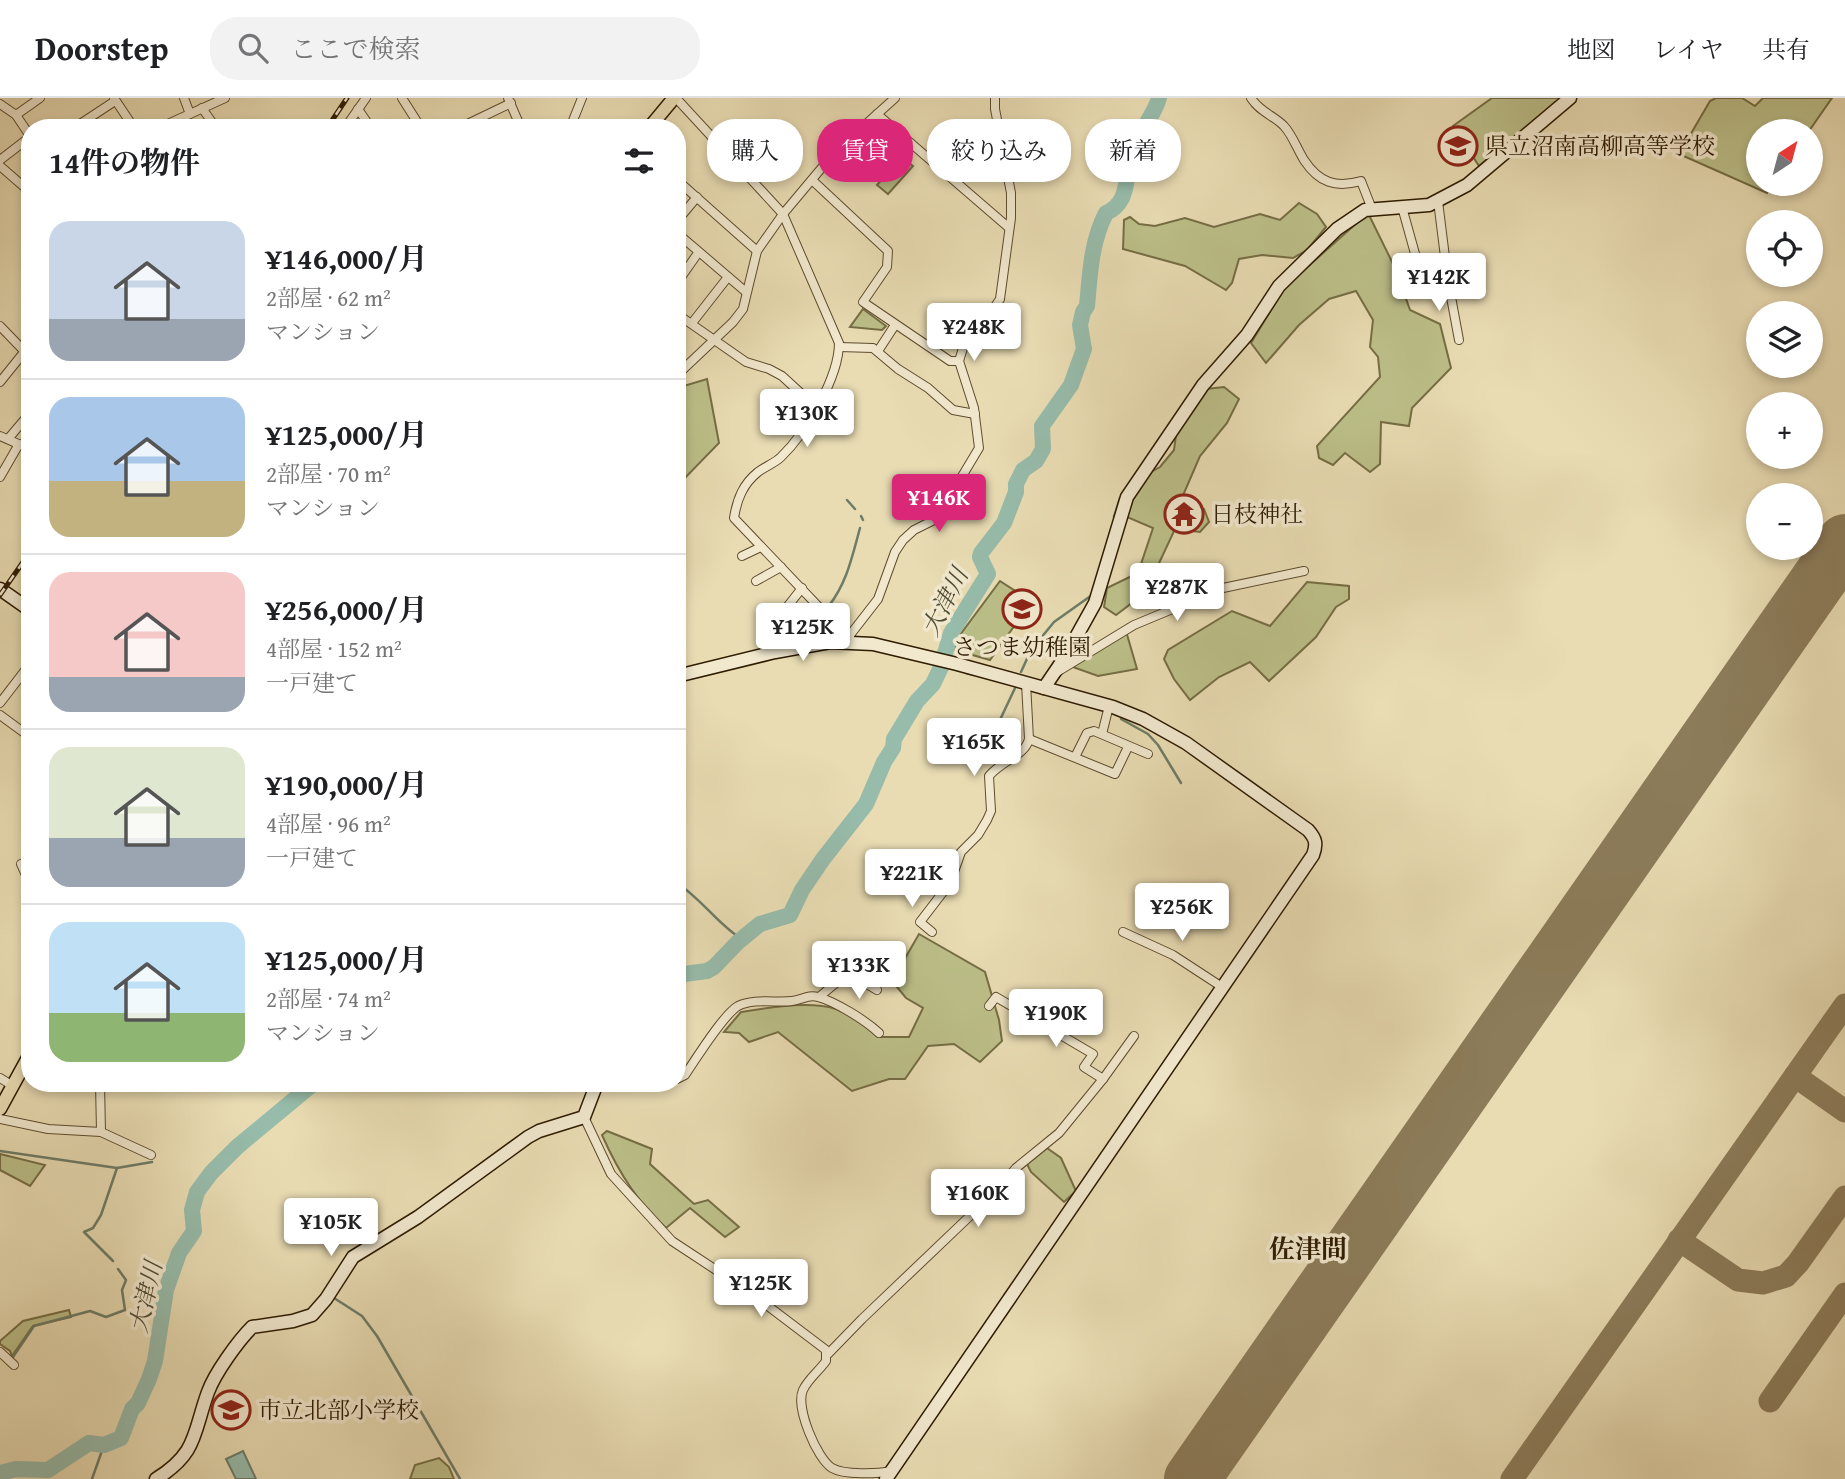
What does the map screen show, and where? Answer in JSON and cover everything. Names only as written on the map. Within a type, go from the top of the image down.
[{"type":"main road","points":[[657,119],[675,98]]},
{"type":"main road","points":[[0,1109],[21,1071]]},
{"type":"street","points":[[16,115],[40,98]]},
{"type":"street","points":[[184,98],[190,114]]},
{"type":"street","points":[[179,119],[225,98]]},
{"type":"street","points":[[351,119],[366,98]]},
{"type":"street","points":[[402,98],[415,119]]},
{"type":"street","points":[[574,119],[582,98]]},
{"type":"street","points":[[675,98],[783,214],[839,347],[818,409],[779,460],[757,472],[748,483],[737,497],[730,519],[781,566],[850,639]]},
{"type":"street","points":[[686,366],[743,309],[757,251],[783,214],[835,152],[895,98]]},
{"type":"street","points":[[850,639],[878,599],[895,552],[903,540],[942,513],[979,448],[975,414],[959,361],[964,345],[982,326],[1000,299],[1011,193],[995,98]]},
{"type":"street","points":[[1251,98],[1261,111],[1284,126],[1305,161],[1328,182],[1343,186],[1361,181],[1369,208]]},
{"type":"street","points":[[1044,688],[1095,603],[1127,497],[1203,385],[1247,335],[1279,286],[1337,229],[1369,208],[1429,205],[1468,185],[1570,98]]},
{"type":"street","points":[[86,119],[114,99],[127,119]]},
{"type":"street","points":[[476,119],[510,101],[517,119]]},
{"type":"street","points":[[0,104],[16,115],[21,122]]},
{"type":"street","points":[[202,108],[210,119]]},
{"type":"street","points":[[358,109],[365,119]]},
{"type":"street","points":[[877,114],[1009,227]]},
{"type":"street","points":[[0,160],[21,143]]},
{"type":"street","points":[[0,166],[21,184]]},
{"type":"street","points":[[812,180],[888,251],[887,267],[863,302],[950,361],[959,361]]},
{"type":"street","points":[[686,188],[757,251]]},
{"type":"street","points":[[686,210],[697,197]]},
{"type":"street","points":[[1438,201],[1459,340]]},
{"type":"street","points":[[1402,207],[1424,286],[1448,281]]},
{"type":"street","points":[[686,242],[746,292]]},
{"type":"street","points":[[686,270],[698,253]]},
{"type":"street","points":[[692,323],[727,277]]},
{"type":"street","points":[[686,319],[746,362],[782,376],[818,409]]},
{"type":"street","points":[[878,351],[895,325]]},
{"type":"street","points":[[0,326],[21,348]]},
{"type":"street","points":[[839,347],[873,348],[953,410],[975,414]]},
{"type":"street","points":[[0,382],[21,360]]},
{"type":"street","points":[[0,477],[19,444],[4,437],[21,421]]},
{"type":"street","points":[[741,556],[761,547]]},
{"type":"street","points":[[756,581],[781,566]]},
{"type":"street","points":[[1052,675],[1134,625],[1223,588],[1304,571]]},
{"type":"street","points":[[775,652],[780,616],[802,588]]},
{"type":"street","points":[[0,589],[21,604]]},
{"type":"street","points":[[594,1092],[584,1117],[611,1174],[661,1231],[748,1291],[826,1350],[826,1361],[803,1390],[800,1399],[802,1415],[827,1464],[841,1471],[888,1475],[1313,855],[1316,845],[1315,838],[1308,830],[1186,743],[1143,719],[1109,706],[957,664],[850,639],[775,652],[686,674]]},
{"type":"street","points":[[0,703],[21,676]]},
{"type":"street","points":[[932,932],[920,922],[950,883],[961,852],[978,835],[987,820],[990,811],[989,776],[997,766],[1022,753],[1029,739],[1026,683]]},
{"type":"street","points":[[1102,734],[1109,706]]},
{"type":"street","points":[[0,715],[21,730]]},
{"type":"street","points":[[1075,757],[1087,733],[1094,731],[1148,754]]},
{"type":"street","points":[[1029,739],[1115,774],[1128,747]]},
{"type":"street","points":[[1123,932],[1174,955],[1222,987]]},
{"type":"street","points":[[819,997],[848,973],[877,990]]},
{"type":"street","points":[[686,1074],[730,1013],[740,1005],[774,1000],[794,1001],[807,996],[819,997],[864,1019],[879,1033]]},
{"type":"street","points":[[989,1006],[996,997],[1093,1054],[1084,1067],[1103,1079]]},
{"type":"street","points":[[827,1355],[993,1194],[1016,1168],[1059,1133],[1135,1036]]},
{"type":"street","points":[[0,1078],[13,1086]]},
{"type":"street","points":[[100,1092],[101,1132]]},
{"type":"street","points":[[156,1479],[175,1467],[185,1454],[197,1432],[212,1382],[252,1328],[312,1315],[326,1299],[353,1257],[418,1217],[528,1136],[584,1117]]},
{"type":"street","points":[[0,1119],[48,1129],[101,1132],[151,1155]]},
{"type":"street","points":[[0,1352],[14,1365]]},
{"type":"green space","points":[[1492,98],[1561,98],[1479,166],[1453,126]]},
{"type":"green space","points":[[1716,98],[1742,98],[1755,106],[1763,98],[1832,98],[1817,119],[1746,119],[1746,184],[1679,154],[1710,101]]},
{"type":"green space","points":[[880,182],[899,182],[888,194],[877,185]]},
{"type":"green space","points":[[1299,203],[1317,214],[1326,227],[1307,250],[1293,258],[1262,255],[1239,259],[1232,283],[1226,290],[1185,266],[1123,249],[1124,220],[1130,217],[1139,224],[1155,226],[1185,218],[1214,227],[1260,214],[1280,220]]},
{"type":"green space","points":[[1368,213],[1396,270],[1410,310],[1440,324],[1451,368],[1412,408],[1409,426],[1381,422],[1380,464],[1370,472],[1345,453],[1333,465],[1319,458],[1317,446],[1380,377],[1378,357],[1370,347],[1373,320],[1356,291],[1329,299],[1299,325],[1266,363],[1251,343],[1285,287]]},
{"type":"green space","points":[[863,309],[886,326],[882,330],[850,327]]},
{"type":"green space","points":[[707,379],[719,443],[686,477],[686,385]]},
{"type":"green space","points":[[1224,387],[1239,399],[1227,423],[1200,456],[1181,500],[1204,509],[1209,522],[1200,532],[1175,529],[1145,593],[1116,615],[1104,607],[1107,588],[1138,573],[1153,528],[1127,517],[1137,487],[1151,472],[1160,467],[1174,450],[1176,435],[1206,389]]},
{"type":"green space","points":[[1000,581],[1029,600],[1030,604],[990,660],[955,650],[957,639]]},
{"type":"green space","points":[[1307,582],[1349,586],[1349,599],[1336,607],[1316,637],[1269,681],[1250,662],[1219,677],[1190,700],[1174,679],[1164,659],[1168,650],[1232,611],[1270,626]]},
{"type":"green space","points":[[1126,631],[1137,669],[1098,676],[1070,666]]},
{"type":"green space","points":[[919,934],[985,972],[999,1020],[1002,1041],[980,1062],[954,1044],[928,1046],[905,1079],[889,1079],[852,1091],[778,1032],[749,1042],[739,1033],[724,1032],[741,1012],[812,1005],[830,1007],[845,1013],[878,1037],[909,1037],[923,1008],[906,998],[892,981]]},
{"type":"green space","points":[[607,1131],[652,1149],[650,1164],[694,1204],[708,1200],[739,1227],[725,1237],[690,1208],[666,1228],[637,1197],[621,1173],[602,1135]]},
{"type":"green space","points":[[1047,1148],[1061,1158],[1076,1191],[1064,1202],[1031,1172],[1027,1164]]},
{"type":"green space","points":[[0,1154],[45,1165],[30,1186],[0,1170]]},
{"type":"green space","points":[[69,1310],[71,1317],[33,1326],[12,1356],[10,1351],[0,1344],[0,1341],[23,1321]]},
{"type":"green space","points":[[439,1458],[449,1467],[454,1479],[410,1479],[415,1465]]},
{"type":"shaded area","points":[[243,1451],[256,1479],[236,1479],[226,1459]]},
{"type":"waterway","name":"大津川","points":[[686,974],[707,971],[760,924],[790,915],[802,890],[823,859],[866,804],[893,748],[894,739],[917,701],[933,684],[951,633],[988,574],[980,557],[981,553],[1004,523],[1023,470],[1036,461],[1043,449],[1042,426],[1071,385],[1084,349],[1080,325],[1087,306],[1097,235],[1106,213],[1122,198],[1141,133],[1159,98]]},
{"type":"waterway","points":[[1114,517],[1120,498]]},
{"type":"waterway","points":[[847,500],[855,509]]},
{"type":"waterway","points":[[861,516],[863,520]]},
{"type":"waterway","points":[[1102,560],[1112,526]]},
{"type":"waterway","points":[[828,607],[844,579],[860,528]]},
{"type":"waterway","points":[[1021,672],[1031,650],[1054,622],[1092,595]]},
{"type":"waterway","points":[[966,673],[974,675]]},
{"type":"waterway","points":[[981,749],[990,741],[1016,686]]},
{"type":"waterway","points":[[1121,719],[1148,734],[1158,745],[1181,783]]},
{"type":"waterway","points":[[686,890],[743,940]]},
{"type":"waterway","name":"大津川","points":[[0,1473],[16,1469],[48,1470],[89,1443],[104,1445],[121,1438],[155,1361],[166,1290],[179,1253],[194,1231],[192,1210],[197,1192],[211,1173],[237,1147],[303,1092]]},
{"type":"waterway","points":[[0,1151],[117,1168],[152,1162]]},
{"type":"waterway","points":[[113,1261],[84,1232],[93,1228],[101,1215],[117,1168]]},
{"type":"waterway","points":[[13,1357],[34,1326],[90,1311],[106,1317],[125,1310],[122,1290],[126,1280],[118,1269]]},
{"type":"waterway","points":[[334,1298],[362,1316],[377,1336],[460,1479]]},
{"type":"waterway","points":[[92,1479],[104,1445]]},
{"type":"taxiway","points":[[1512,1479],[1845,1005]]},
{"type":"taxiway","points":[[1795,1076],[1845,1111]]},
{"type":"taxiway","points":[[1679,1240],[1738,1280],[1763,1283],[1786,1276],[1845,1197]]},
{"type":"taxiway","points":[[1770,1401],[1845,1294]]},
{"type":"runway","points":[[1192,1479],[1845,542]]},
{"type":"railway","points":[[333,119],[347,98]]},
{"type":"railway","points":[[0,595],[21,565]]},
{"type":"place","name":"県立沼南高柳高等学校","points":[[1458,146]]},
{"type":"place","name":"日枝神社","points":[[1184,514]]},
{"type":"place","name":"さつま幼稚園","points":[[1022,609]]},
{"type":"place","name":"市立北部小学校","points":[[231,1410]]},
{"type":"district","name":"佐津間","points":[[1308,1249]]}]
